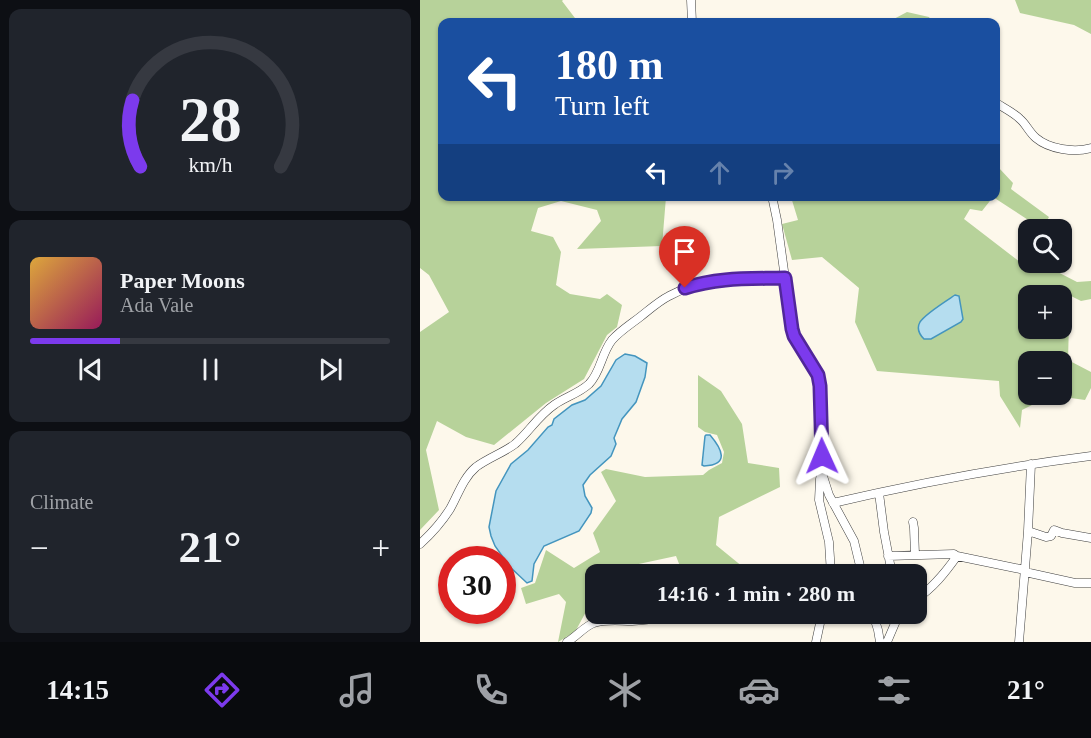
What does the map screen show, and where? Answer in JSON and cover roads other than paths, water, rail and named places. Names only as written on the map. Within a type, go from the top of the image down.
[{"type":"street","points":[[691,0],[692,18]]},
{"type":"street","points":[[1000,106],[1020,119],[1027,129],[1041,141],[1077,151],[1091,148]]},
{"type":"street","points":[[773,201],[792,329],[818,375],[820,386],[823,448],[819,500],[829,542],[830,564]]},
{"type":"street","points":[[420,544],[441,522],[469,474],[484,462],[515,444],[541,415],[589,383],[600,368],[610,342],[668,296],[685,288],[713,280],[785,278]]},
{"type":"street","points":[[833,503],[1030,464],[1091,456]]},
{"type":"street","points":[[1019,642],[1028,531],[1030,464]]},
{"type":"street","points":[[822,471],[826,488],[854,541],[860,564]]},
{"type":"street","points":[[879,493],[890,564]]},
{"type":"street","points":[[913,522],[915,555]]},
{"type":"street","points":[[1028,531],[1047,537],[1051,536],[1054,530],[1062,534],[1091,538]]},
{"type":"street","points":[[888,556],[954,554],[1075,583],[1091,584]]},
{"type":"street","points":[[927,591],[941,578],[957,556]]},
{"type":"street","points":[[567,642],[592,624]]},
{"type":"street","points":[[816,642],[820,624]]},
{"type":"street","points":[[876,624],[880,642]]},
{"type":"street","points":[[887,642],[895,624]]},
{"type":"water","points":[[955,295],[959,296],[963,319],[961,322],[931,339],[924,339],[918,329],[920,322]]},
{"type":"water","points":[[625,354],[635,356],[647,363],[645,377],[636,402],[622,419],[614,438],[616,444],[611,456],[590,475],[583,485],[585,496],[592,508],[591,513],[579,531],[544,546],[534,564],[532,581],[527,583],[516,573],[516,546],[495,546],[491,536],[489,527],[496,491],[511,464],[552,425],[554,419],[572,405],[585,400],[601,386],[616,360]]},
{"type":"water","points":[[706,435],[710,435],[714,440],[721,455],[718,463],[704,466],[702,465]]}]
